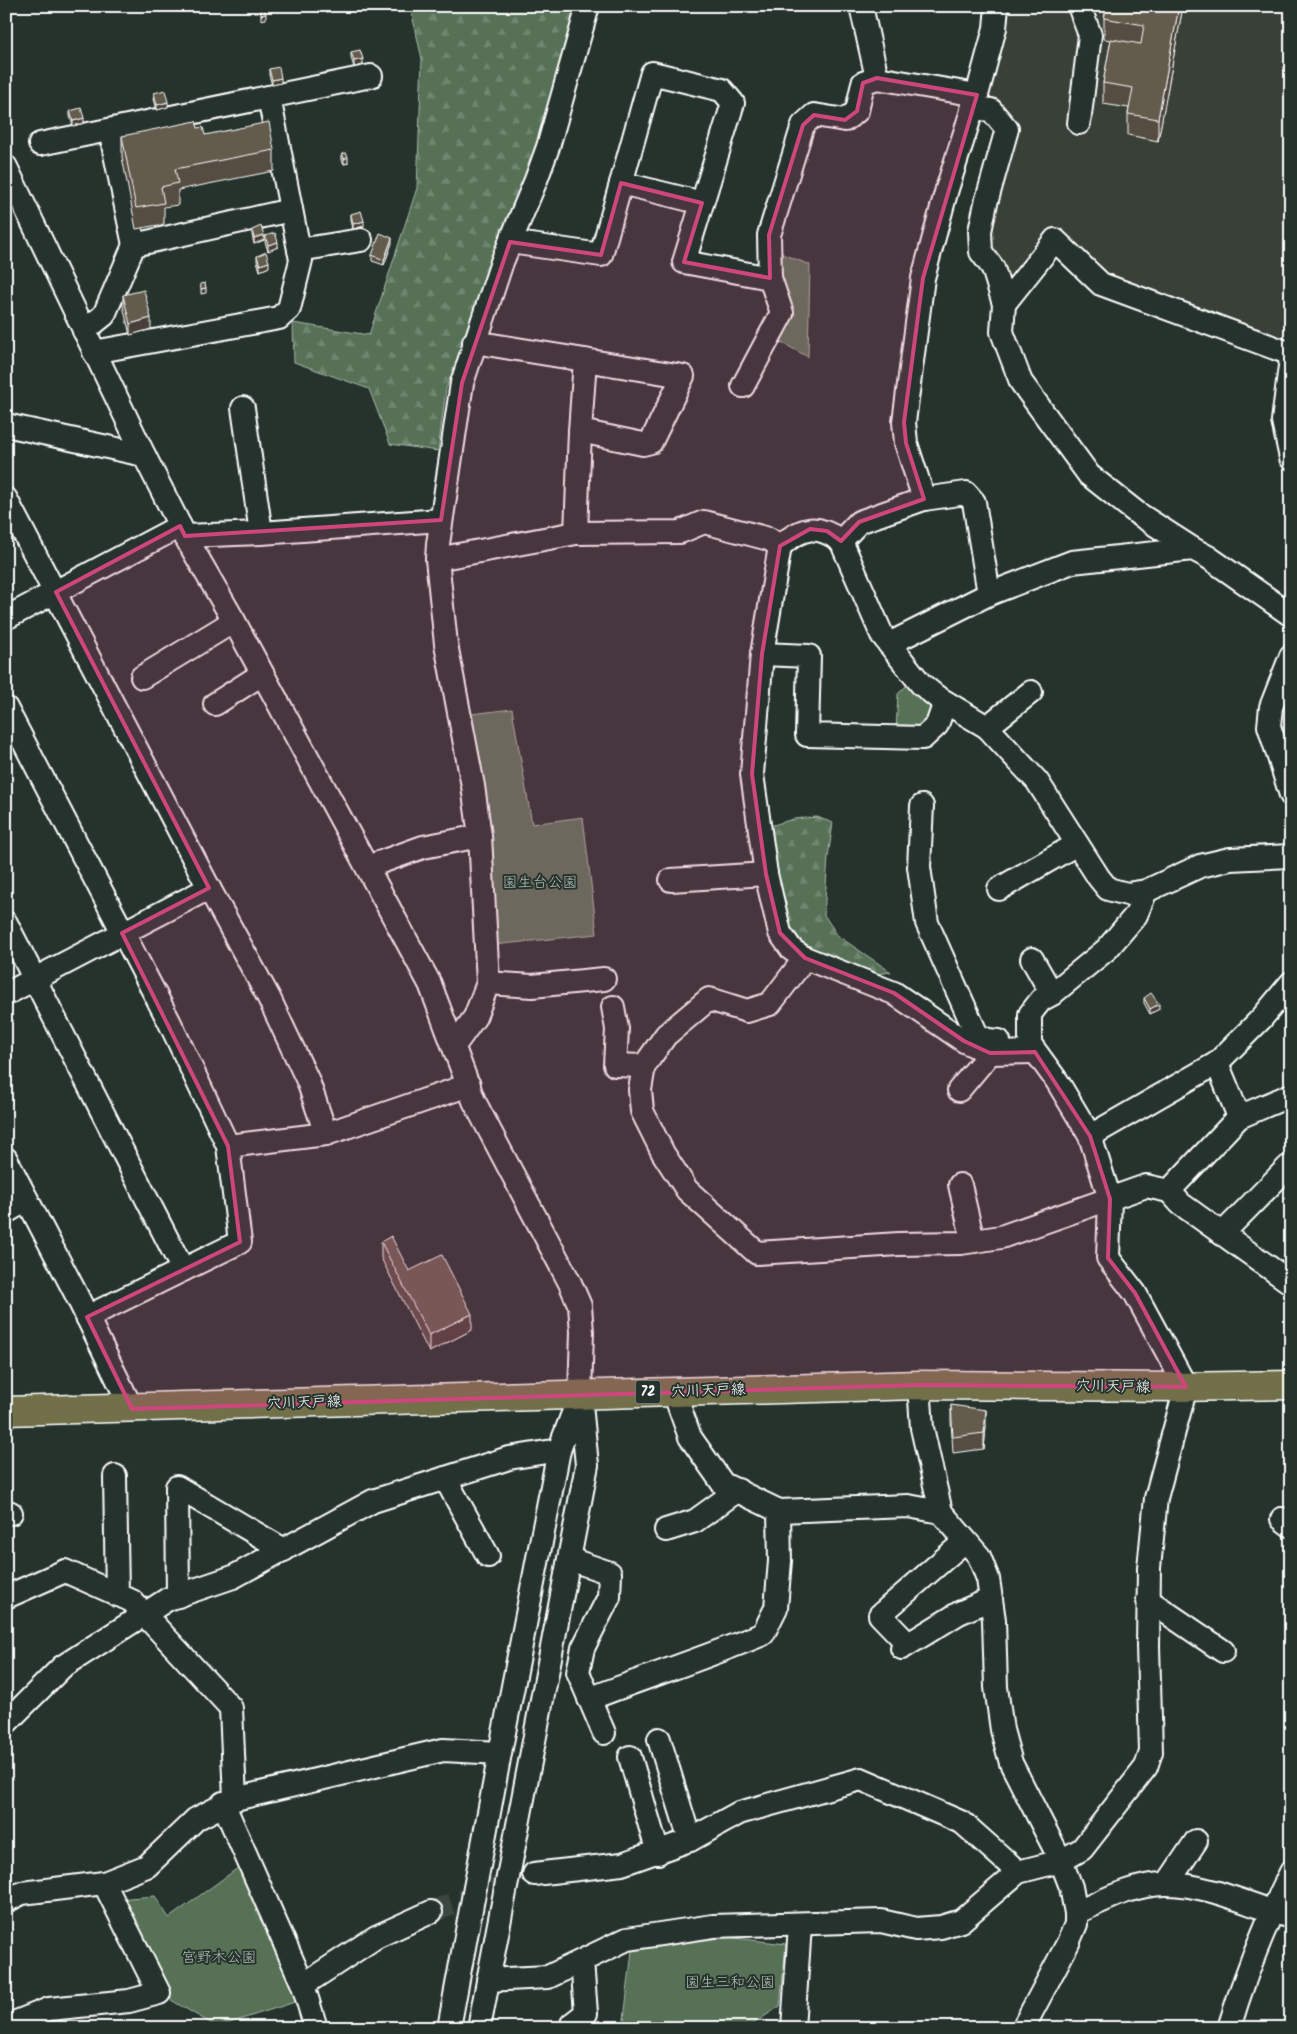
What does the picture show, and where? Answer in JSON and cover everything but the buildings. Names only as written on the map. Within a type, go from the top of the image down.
[{"type":"main road","name":"穴川天戸線","points":[[6,1411],[919,1384],[1186,1387],[1291,1385]]},
{"type":"street","points":[[454,1046],[475,1017],[488,983],[480,836],[473,786],[446,644],[438,559],[441,520],[462,383],[474,342],[510,242],[548,147],[588,6]]},
{"type":"street","points":[[862,6],[878,78]]},
{"type":"street","points":[[924,499],[906,443],[904,422],[923,278],[945,198],[975,102],[995,28],[997,6]]},
{"type":"street","points":[[1079,6],[1090,36],[1080,123]]},
{"type":"street","points":[[510,242],[601,255],[652,73],[722,90],[733,103],[684,262],[770,278]]},
{"type":"street","points":[[40,144],[269,97],[329,95],[371,76]]},
{"type":"street","points":[[743,386],[782,313],[770,278],[769,235],[803,125],[814,115],[845,120],[857,111],[863,84],[878,78],[975,102],[991,110],[1007,129],[986,202],[980,231],[981,252],[993,268],[1004,304],[1002,332],[1021,382],[1089,475],[1137,513],[1208,557],[1291,615]]},
{"type":"street","points":[[94,352],[279,318],[290,309],[301,260],[269,97]]},
{"type":"street","points":[[84,331],[104,315],[134,245],[110,130]]},
{"type":"street","points":[[6,167],[182,531],[234,621],[430,984],[474,1100],[570,1283],[580,1306],[582,1332],[580,1394],[587,1465],[480,2028]]},
{"type":"street","points":[[621,183],[702,203]]},
{"type":"street","points":[[134,245],[291,210]]},
{"type":"street","points":[[299,250],[361,240]]},
{"type":"street","points":[[1004,304],[1055,240],[1101,284],[1291,356],[1283,421],[1291,458]]},
{"type":"street","points":[[474,342],[683,376],[651,442],[643,444],[580,431]]},
{"type":"street","points":[[576,533],[584,360]]},
{"type":"street","points":[[242,408],[262,533]]},
{"type":"street","points":[[6,425],[144,455]]},
{"type":"street","points":[[842,541],[859,522],[924,499],[966,493],[974,502],[989,594]]},
{"type":"street","points":[[6,499],[209,888],[269,998],[308,1081],[326,1134]]},
{"type":"street","points":[[6,618],[182,531],[262,533],[441,520]]},
{"type":"street","points":[[438,559],[576,533],[680,532],[704,522],[769,539],[780,546]]},
{"type":"street","points":[[1032,1048],[990,1053],[964,1041],[894,993],[805,958],[792,950],[780,933],[766,874],[752,774],[762,654],[780,546],[788,538],[810,529],[827,531],[842,541],[882,635],[922,684],[945,702],[987,727],[1037,781],[1108,889],[1127,894],[1146,892],[1200,866],[1230,859],[1291,856]]},
{"type":"street","points":[[889,644],[989,594],[1072,562],[1193,549]]},
{"type":"street","points":[[142,677],[234,621]]},
{"type":"street","points":[[762,654],[809,656],[807,735],[923,738],[937,725],[945,702]]},
{"type":"street","points":[[1291,656],[1271,707],[1269,726],[1291,795]]},
{"type":"street","points":[[215,704],[262,674]]},
{"type":"street","points":[[987,727],[1031,692]]},
{"type":"street","points":[[6,708],[169,1021],[228,1146],[240,1242],[87,1317]]},
{"type":"street","points":[[922,806],[919,867],[927,922],[961,1002],[977,1035],[988,1040],[1032,1048]]},
{"type":"street","points":[[367,866],[423,847],[480,836]]},
{"type":"street","points":[[999,889],[1077,844]]},
{"type":"street","points":[[670,880],[766,874]]},
{"type":"street","points":[[6,994],[209,888]]},
{"type":"street","points":[[488,1980],[548,1977],[627,1939],[713,1926],[881,1921],[916,1929],[941,1927],[961,1921],[1018,1872],[1061,1861],[1082,1849],[1146,1767],[1151,1752],[1148,1600],[1149,1568],[1156,1498],[1186,1387],[1135,1293],[1108,1258],[1110,1199],[1090,1136],[1058,1081],[1032,1048],[1030,1014],[1041,1000],[1052,994],[1107,949],[1136,915],[1146,892]]},
{"type":"street","points":[[6,923],[184,1270]]},
{"type":"street","points":[[805,958],[770,1004],[747,1011],[709,999],[666,1035],[644,1066],[640,1090],[642,1111],[663,1153],[687,1190],[757,1253],[972,1241],[1001,1237],[1146,1186],[1170,1191],[1182,1204],[1291,1283]]},
{"type":"street","points":[[1032,959],[1052,994]]},
{"type":"street","points":[[488,983],[532,986],[604,978]]},
{"type":"street","points":[[1090,1136],[1217,1062],[1261,1019],[1291,983]]},
{"type":"street","points":[[612,1007],[617,1029],[615,1064],[644,1066]]},
{"type":"street","points":[[959,1090],[990,1053]]},
{"type":"street","points":[[1217,1062],[1239,1117]]},
{"type":"street","points":[[228,1146],[326,1134],[469,1085]]},
{"type":"street","points":[[1170,1191],[1239,1117],[1291,1095]]},
{"type":"street","points":[[6,1159],[132,1408]]},
{"type":"street","points":[[1222,1234],[1288,1167]]},
{"type":"street","points":[[960,1185],[972,1241]]},
{"type":"street","points":[[6,1212],[27,1200]]},
{"type":"street","points":[[919,1384],[922,1428],[941,1512],[979,1556],[988,1579],[994,1620],[996,1687],[1002,1730],[1011,1763],[1061,1861],[1072,1887],[1076,1924],[1024,2028]]},
{"type":"street","points":[[674,1392],[690,1437],[723,1484],[779,1511],[908,1506],[941,1512]]},
{"type":"street","points":[[449,2028],[559,1450],[580,1394]]},
{"type":"street","points":[[6,1723],[62,1667],[168,1600],[233,1577],[373,1501],[509,1458],[559,1450]]},
{"type":"street","points":[[114,1476],[117,1595]]},
{"type":"street","points":[[444,1478],[488,1556]]},
{"type":"street","points":[[178,1596],[177,1487],[284,1550]]},
{"type":"street","points":[[666,1530],[695,1521],[738,1490]]},
{"type":"street","points":[[589,1699],[653,1674],[705,1658],[763,1634],[776,1608],[780,1561],[779,1511]]},
{"type":"street","points":[[965,1541],[880,1615],[905,1646],[959,1613],[991,1599]]},
{"type":"street","points":[[569,1558],[610,1573],[609,1597],[583,1648],[578,1672],[604,1733]]},
{"type":"street","points":[[6,1597],[65,1571],[132,1601],[231,1708],[229,1801],[302,1985],[316,2028]]},
{"type":"street","points":[[1148,1600],[1223,1651]]},
{"type":"street","points":[[659,1739],[690,1840]]},
{"type":"street","points":[[6,1901],[22,1893],[104,1883],[147,1866],[196,1819],[229,1801],[443,1750],[500,1753]]},
{"type":"street","points":[[630,1757],[658,1853]]},
{"type":"street","points":[[534,1874],[622,1864],[658,1853],[690,1840],[739,1813],[861,1779],[964,1823],[1018,1872]]},
{"type":"street","points":[[1167,1884],[1196,1841]]},
{"type":"street","points":[[1229,2028],[1241,1987],[1281,1914],[1291,1872]]},
{"type":"street","points":[[6,2026],[49,2009],[129,2001],[159,1993],[104,1883]]},
{"type":"street","points":[[1076,1913],[1109,1898],[1141,1887],[1167,1884],[1218,1893],[1281,1914]]},
{"type":"street","points":[[302,1985],[376,1938],[431,1912]]},
{"type":"street","points":[[793,2028],[800,1924]]},
{"type":"street","points":[[572,2024],[586,2013],[582,1961]]},
{"type":"highlighted area","points":[[877,78],[977,95],[923,278],[904,422],[906,443],[924,499],[859,522],[841,541],[827,531],[810,529],[780,546],[762,654],[752,774],[766,874],[780,933],[805,958],[894,993],[964,1041],[990,1053],[1035,1052],[1090,1136],[1110,1199],[1108,1258],[1135,1293],[1186,1387],[919,1385],[132,1409],[87,1317],[240,1242],[228,1146],[122,933],[209,888],[56,592],[180,526],[185,536],[441,520],[462,383],[510,242],[601,255],[621,183],[702,203],[684,262],[770,278],[769,235],[803,125],[814,115],[845,120],[857,111],[863,83]]},
{"type":"shaded area","points":[[1004,6],[1291,6],[1291,346],[1101,279],[1054,235],[1006,292],[986,246],[1013,128],[986,93]]},
{"type":"green space","points":[[410,6],[579,6],[532,172],[507,226],[446,389],[438,451],[390,444],[369,389],[294,362],[293,323],[369,335],[417,188],[422,59]]},
{"type":"green space","points":[[778,252],[810,265],[808,357],[777,340]]},
{"type":"green space","points":[[907,685],[934,707],[926,724],[916,732],[896,731],[898,694]]},
{"type":"green space","name":"園生台公園","points":[[512,709],[532,824],[583,817],[597,934],[494,945],[463,715]]},
{"type":"green space","points":[[817,817],[833,823],[828,857],[824,915],[838,936],[891,972],[877,974],[807,948],[784,918],[767,827],[793,819]]},
{"type":"green space","name":"宮野木公園","points":[[242,1865],[298,2001],[217,2027],[171,2000],[117,1899],[155,1896],[169,1918]]},
{"type":"green space","name":"園生三和公園","points":[[726,1937],[786,1944],[780,2006],[747,2028],[623,2028],[632,1951]]},
{"type":"tunnel","points":[[431,1912],[534,1874]]}]
